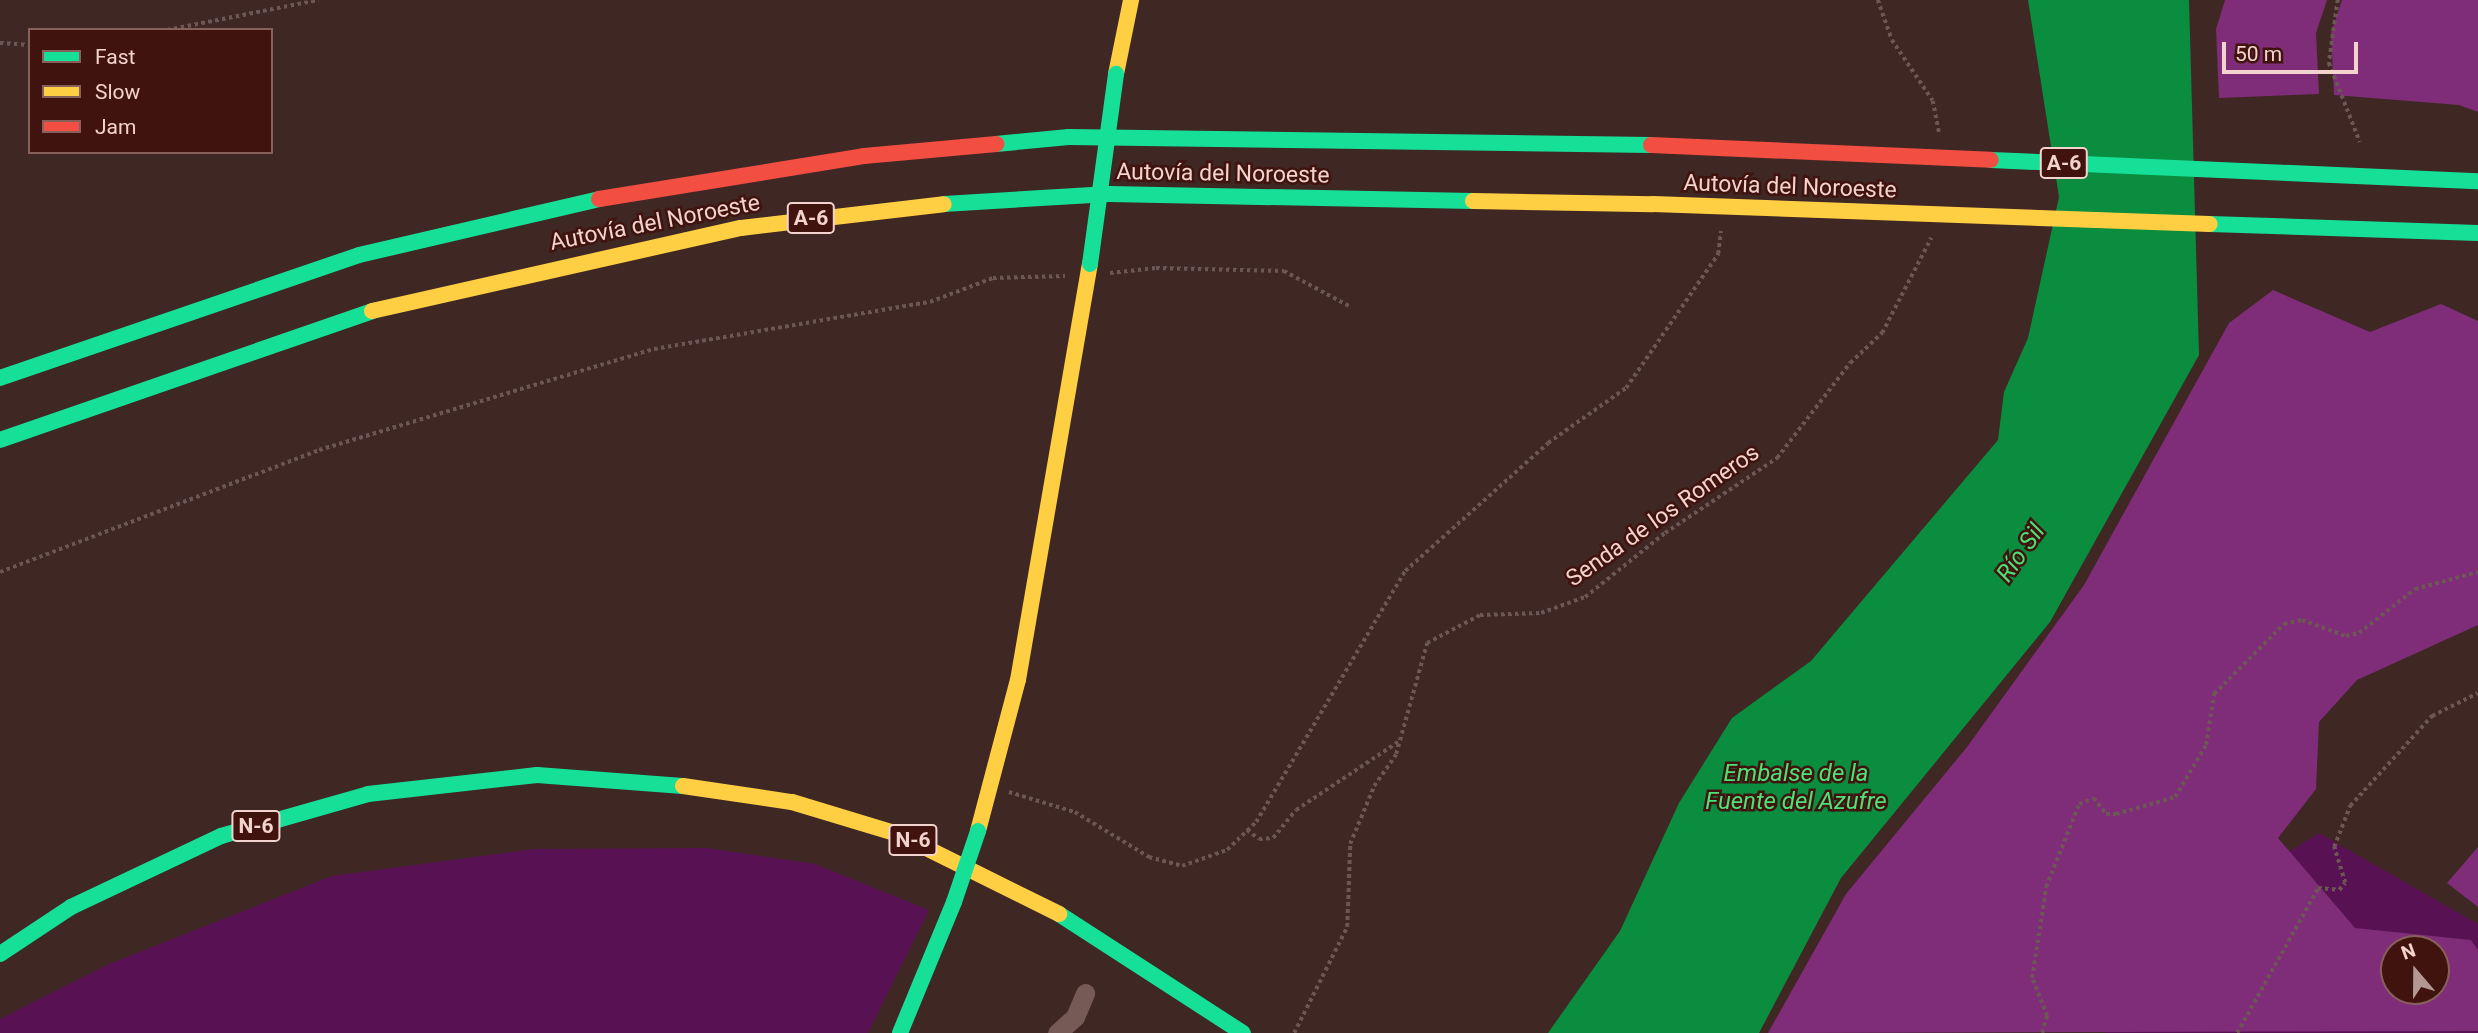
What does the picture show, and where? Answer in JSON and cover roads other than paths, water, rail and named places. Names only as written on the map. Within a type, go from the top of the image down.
[{"type":"main road","points":[[900,1033],[954,902],[978,831],[1041,566],[1090,264],[1116,74],[1131,0]]},
{"type":"main road","name":"Autovía del Noroeste","points":[[0,378],[359,255],[665,184],[837,159],[1069,137],[1651,145],[2478,181]]},
{"type":"main road","name":"Autovía del Noroeste","points":[[0,440],[335,320],[536,269],[741,228],[899,207],[1109,194],[1653,204],[2478,233]]},
{"type":"main road","name":"N-6","points":[[0,954],[71,907],[221,836],[368,794],[537,775],[662,783],[792,802],[898,834],[994,877],[1122,950],[1243,1033]]},
{"type":"street","points":[[1057,1033],[1075,1017],[1085,993]]},
{"type":"water","name":"Embalse de la Fuente del Azufre","points":[[2028,0],[2189,0],[2199,355],[2050,622],[1841,878],[1759,1033],[1548,1033],[1620,931],[1679,803],[1732,718],[1811,661],[1998,440],[2004,392],[2028,338],[2059,197]]},
{"type":"water label","name":"Río Sil","points":[[2021,553]]}]
